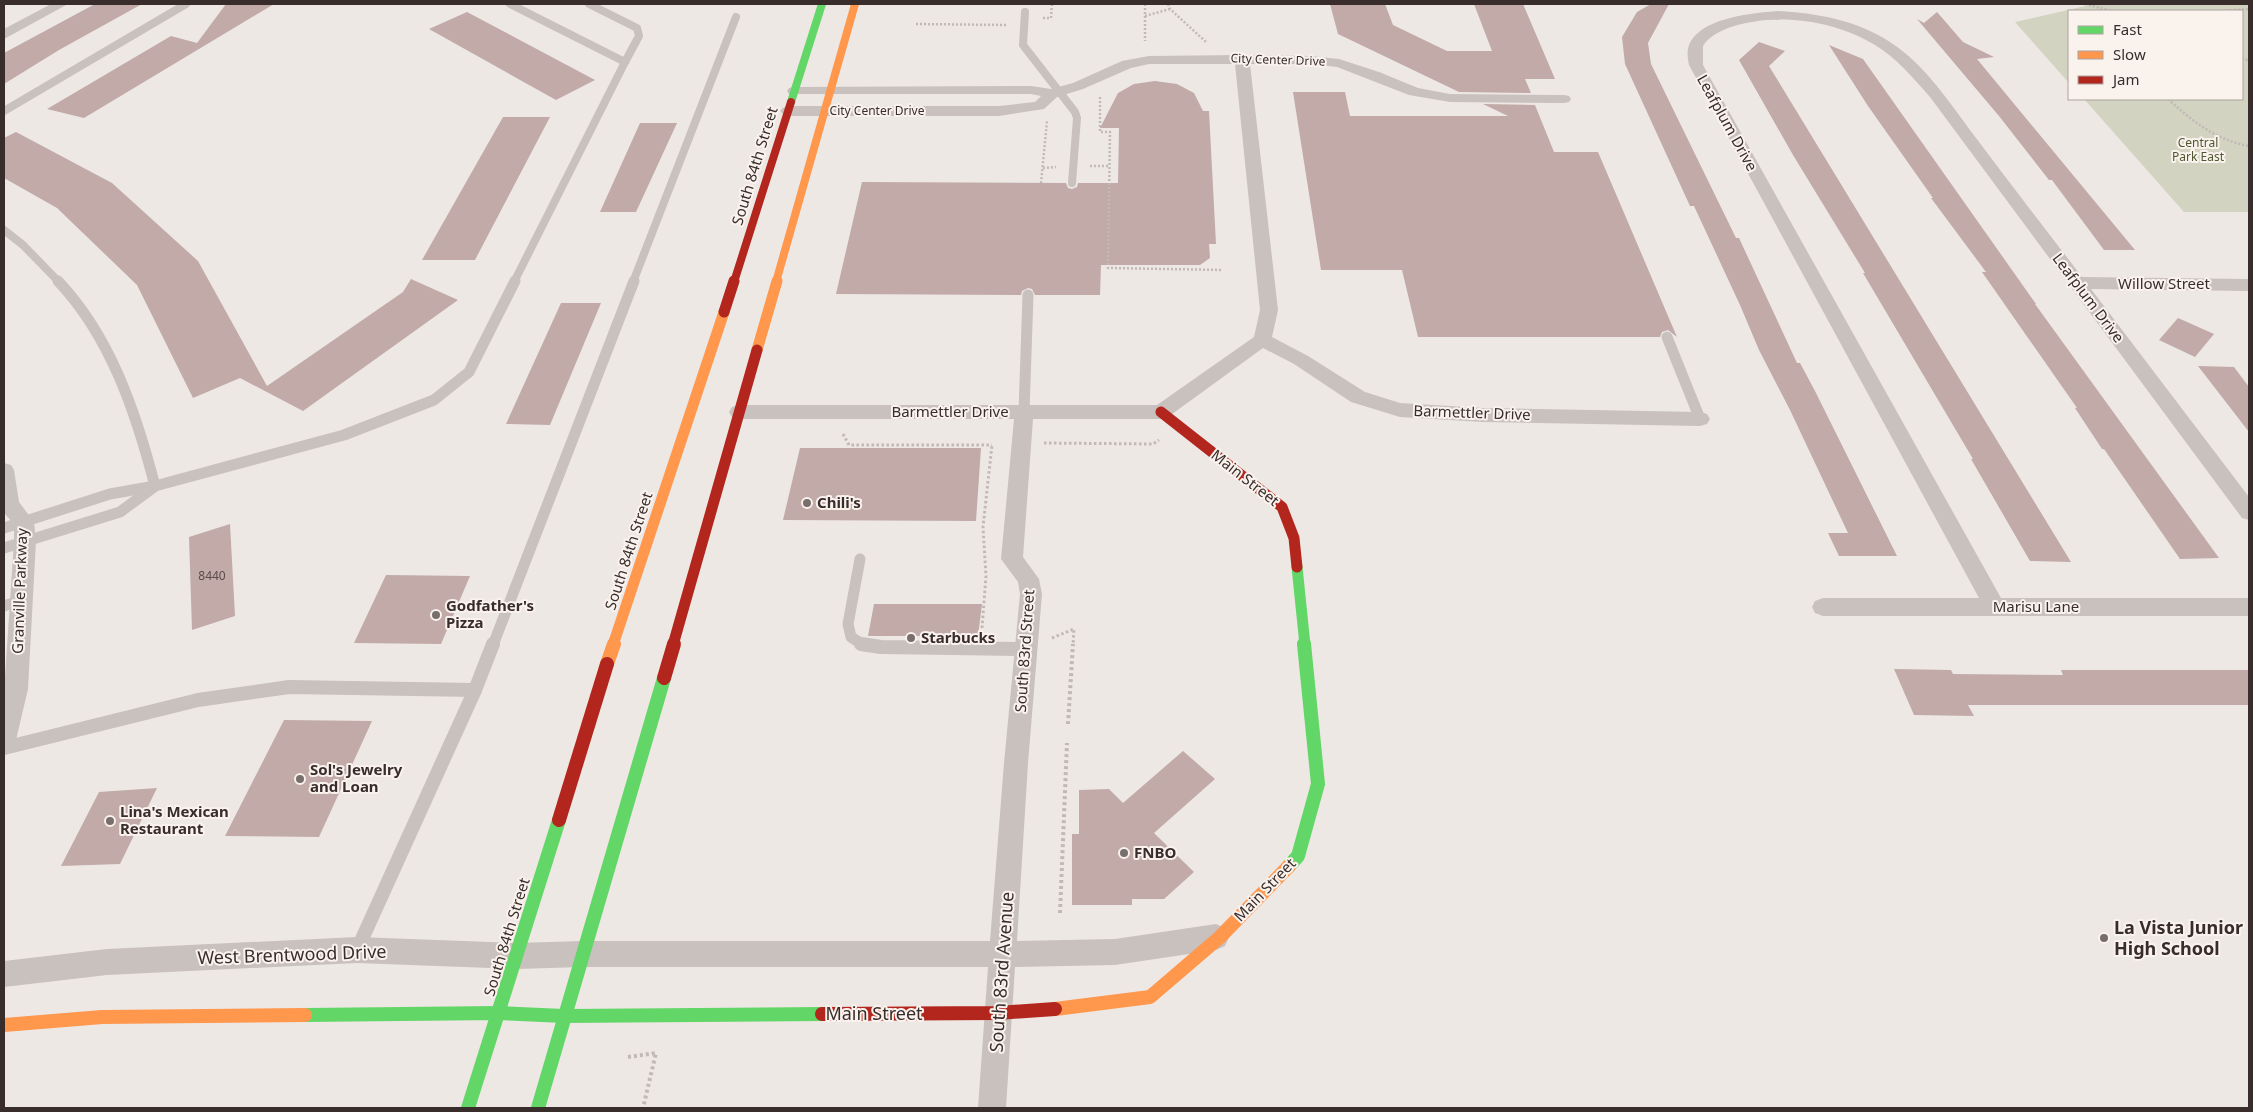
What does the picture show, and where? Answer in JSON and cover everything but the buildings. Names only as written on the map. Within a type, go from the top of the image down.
[{"type":"main road","name":"South 84th Street","points":[[468,1108],[610,656],[742,258],[822,4]]},
{"type":"main road","points":[[538,1108],[664,678],[855,4]]},
{"type":"main road","name":"Main Street","points":[[564,1016],[998,1013],[1061,1009],[1150,997],[1220,937],[1298,856],[1318,784],[1294,538],[1282,507],[1161,412]]},
{"type":"main road","points":[[4,1025],[102,1017],[498,1014],[564,1016]]},
{"type":"street","points":[[4,35],[61,4]]},
{"type":"street","name":"Leafplum Drive","points":[[1995,607],[1696,65],[1695,49],[1707,32],[1732,21],[1761,15],[1809,19],[1841,26],[1877,40],[1904,58],[1935,94],[2249,512]]},
{"type":"street","name":"City Center Drive","points":[[788,111],[999,111],[1039,106],[1056,93],[1137,62],[1167,59],[1310,60],[1339,63],[1414,92],[1450,98],[1564,99]]},
{"type":"street","points":[[1161,412],[1262,340],[1270,310],[1242,59]]},
{"type":"street","name":"City Center Drive","points":[[794,91],[1031,90],[1056,93]]},
{"type":"street","name":"Willow Street","points":[[2078,283],[2249,285]]},
{"type":"street","name":"Barmettler Drive","points":[[1262,340],[1301,360],[1358,397],[1400,410],[1483,415],[1700,419]]},
{"type":"street","name":"Barmettler Drive","points":[[739,412],[1161,412]]},
{"type":"street","name":"South 83rd Street","points":[[1011,836],[1036,645],[1030,586],[1028,579],[1012,559],[1024,412]]},
{"type":"street","name":"Granville Parkway","points":[[4,470],[5,507],[17,537],[13,603],[16,689],[4,740]]},
{"type":"street","name":"Marisu Lane","points":[[1822,607],[2249,607]]},
{"type":"street","name":"South 83rd Avenue","points":[[992,1108],[1011,836]]},
{"type":"street","points":[[582,954],[1003,954],[1115,952],[1220,937]]},
{"type":"street","name":"West Brentwood Drive","points":[[4,974],[107,962],[357,950],[517,956],[582,954]]},
{"type":"lane","points":[[4,111],[186,4]]},
{"type":"lane","points":[[510,4],[626,62]]},
{"type":"lane","points":[[17,537],[110,494],[155,486],[344,435],[434,400],[469,372],[640,36],[637,28],[589,4]]},
{"type":"lane","points":[[1025,12],[1023,45],[1056,93],[1075,112],[1078,125],[1072,182]]},
{"type":"lane","points":[[357,950],[475,690],[533,536],[736,17]]},
{"type":"lane","points":[[4,230],[60,281],[92,322],[128,396],[143,437],[155,486]]},
{"type":"lane","points":[[1024,412],[1028,295]]},
{"type":"lane","points":[[1667,337],[1700,419]]},
{"type":"lane","points":[[4,528],[17,537],[120,512],[155,486]]},
{"type":"lane","points":[[860,559],[848,624],[851,637],[862,644],[881,647],[1036,645]]},
{"type":"lane","points":[[4,748],[198,700],[289,687],[475,690]]},
{"type":"path","points":[[1036,18],[1051,18],[1052,4]]},
{"type":"path","points":[[1145,4],[1145,42]]},
{"type":"path","points":[[1168,4],[1170,9],[1209,45]]},
{"type":"path","points":[[2085,4],[2108,10]]},
{"type":"path","points":[[1145,16],[1170,9]]},
{"type":"path","points":[[2236,10],[2249,9]]},
{"type":"path","points":[[916,24],[1011,25]]},
{"type":"path","points":[[1100,94],[1100,132],[1110,132],[1108,268],[1223,270]]},
{"type":"path","points":[[2169,100],[2209,133],[2229,142],[2249,146]]},
{"type":"path","points":[[1041,182],[1049,116]]},
{"type":"path","points":[[1086,166],[1110,166]]},
{"type":"path","points":[[1043,168],[1061,167]]},
{"type":"path","points":[[843,433],[849,445],[998,444]]},
{"type":"path","points":[[1044,443],[1153,444],[1161,439]]},
{"type":"path","points":[[982,630],[986,576],[983,527],[992,445]]},
{"type":"path","points":[[1036,645],[1074,629],[1068,724]]},
{"type":"path","points":[[1060,913],[1067,743]]},
{"type":"path","points":[[628,1057],[656,1053],[643,1108]]},
{"type":"green space","name":"Central Park East","points":[[2094,4],[2249,4],[2249,212],[2184,212],[2085,100],[2243,100],[2243,10],[2068,10],[2068,82],[2015,22]]},
{"type":"traffic: fast","points":[[791,102],[822,4]]},
{"type":"traffic: fast","points":[[1289,866],[1298,856],[1318,784],[1297,567]]},
{"type":"traffic: fast","points":[[538,1108],[664,678]]},
{"type":"traffic: fast","points":[[468,1108],[559,820]]},
{"type":"traffic: fast","points":[[305,1015],[498,1013],[564,1016],[822,1014]]},
{"type":"traffic: slow","points":[[757,350],[855,4]]},
{"type":"traffic: slow","points":[[607,664],[724,312]]},
{"type":"traffic: slow","points":[[1055,1009],[1150,997],[1220,937],[1289,866]]},
{"type":"traffic: slow","points":[[4,1025],[102,1017],[305,1015]]},
{"type":"traffic: jam","points":[[724,312],[791,102]]},
{"type":"traffic: jam","points":[[664,678],[757,350]]},
{"type":"traffic: jam","points":[[1161,412],[1282,507],[1294,538],[1297,567]]},
{"type":"traffic: jam","points":[[559,820],[607,664]]},
{"type":"traffic: jam","points":[[822,1014],[998,1013],[1055,1009]]},
{"type":"place","name":"Chili's","points":[[807,503]]},
{"type":"place","name":"Godfather's Pizza","points":[[436,615]]},
{"type":"place","name":"Starbucks","points":[[911,638]]},
{"type":"place","name":"Sol's Jewelry and Loan","points":[[300,779]]},
{"type":"place","name":"Lina's Mexican Restaurant","points":[[110,821]]},
{"type":"place","name":"FNBO","points":[[1124,853]]},
{"type":"place","name":"La Vista Junior High School","points":[[2104,938]]}]
